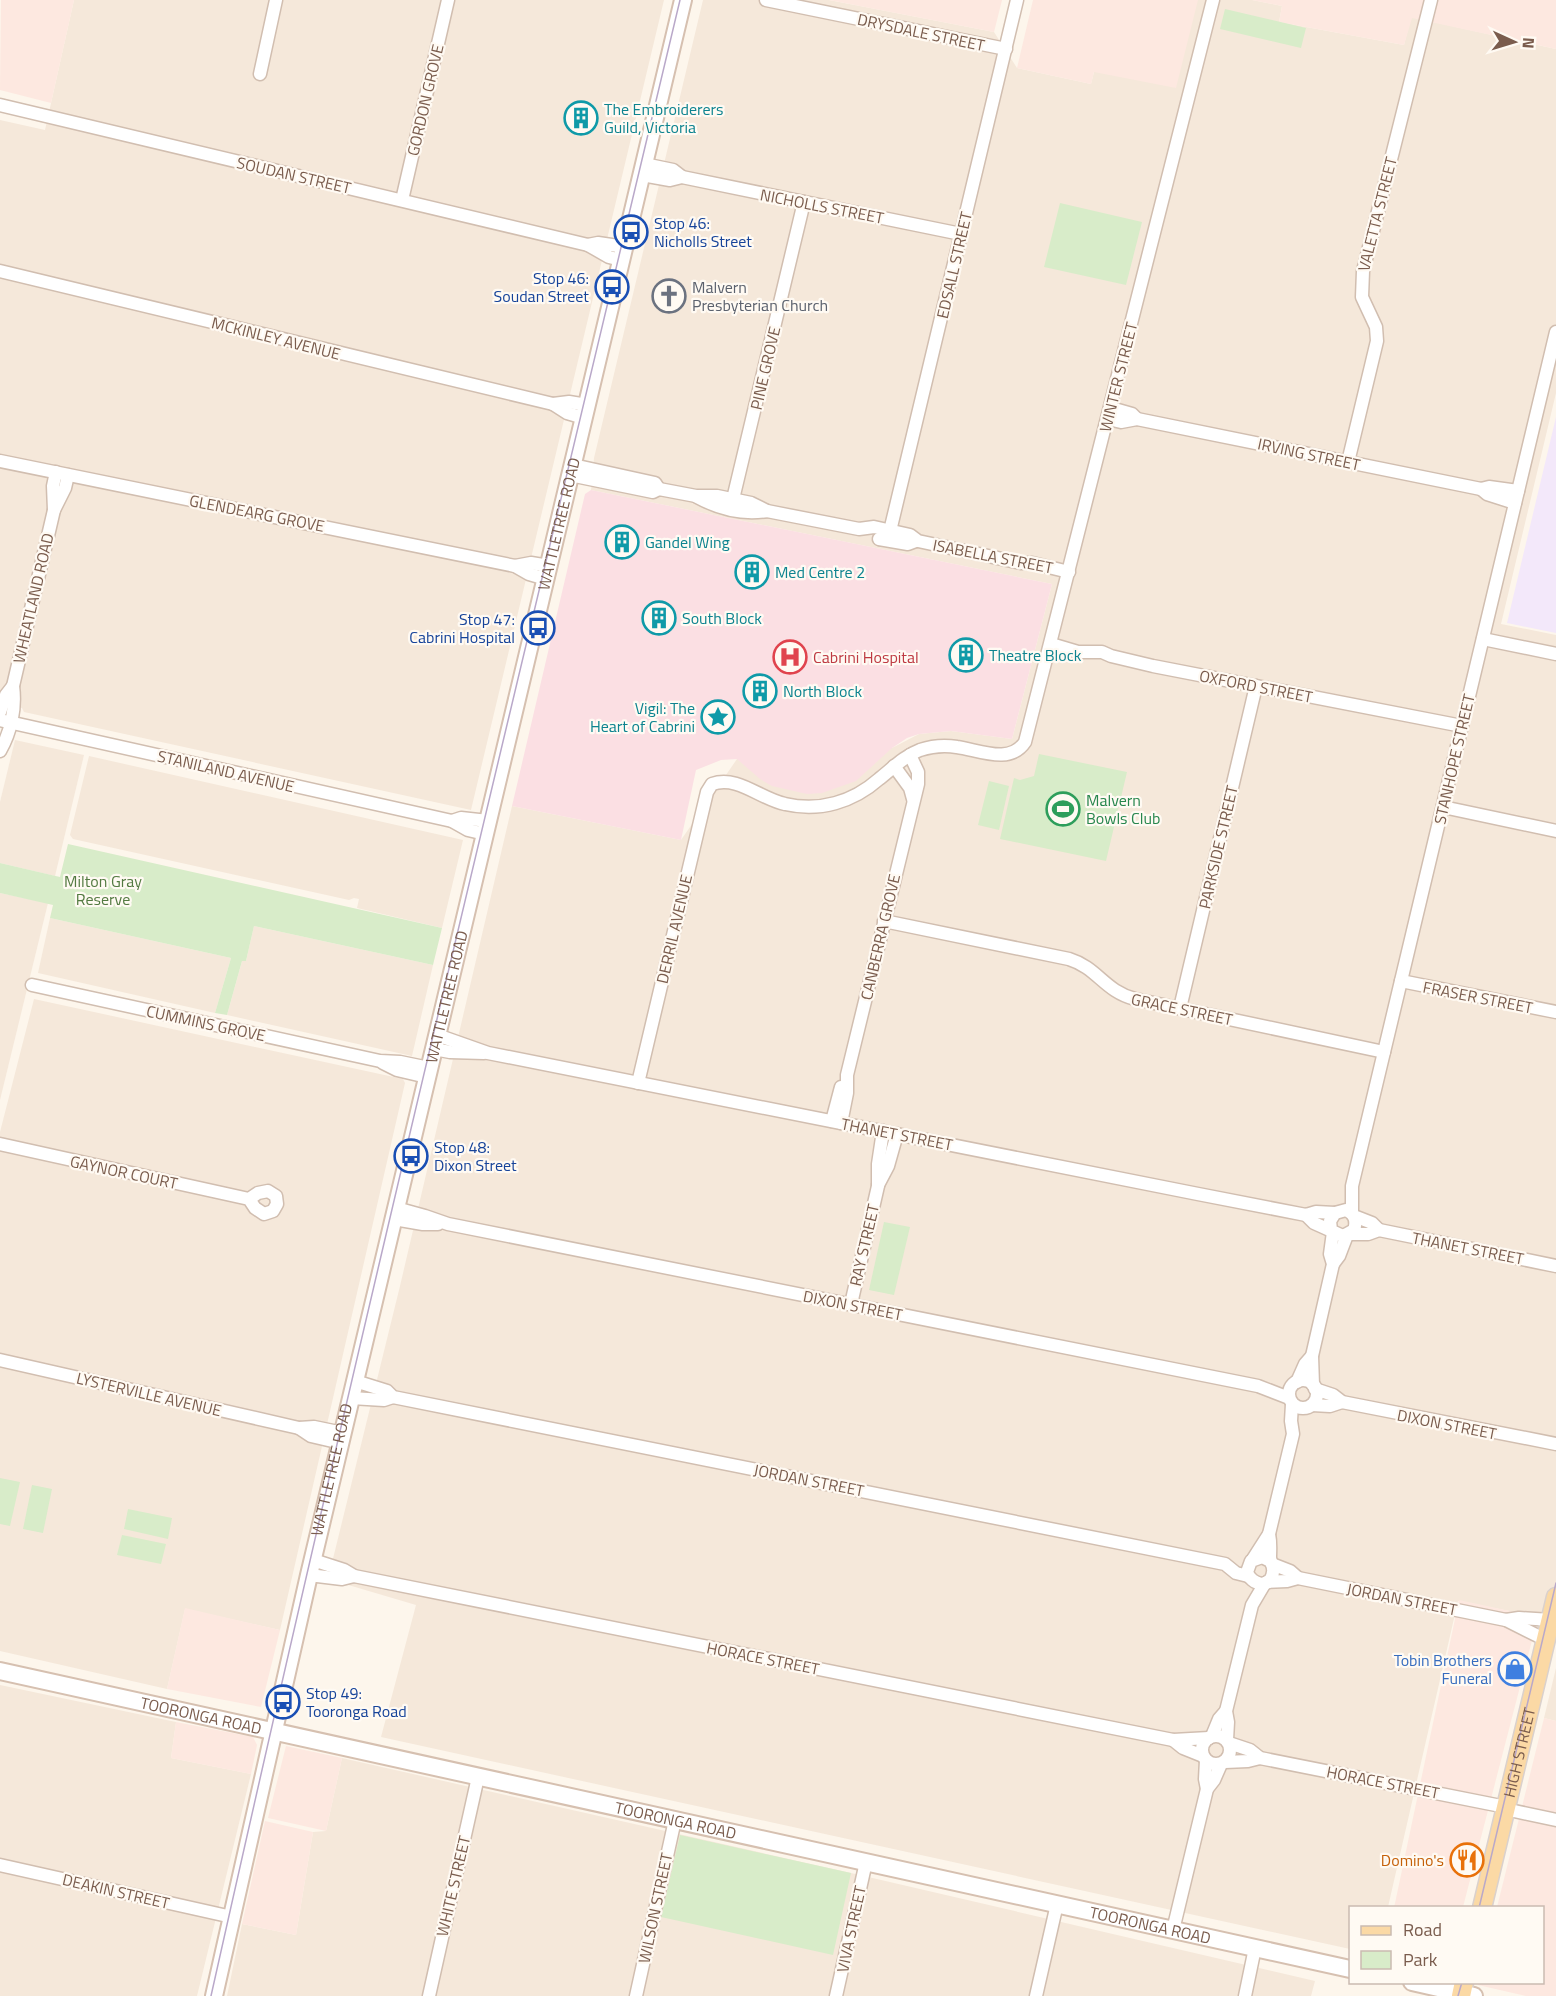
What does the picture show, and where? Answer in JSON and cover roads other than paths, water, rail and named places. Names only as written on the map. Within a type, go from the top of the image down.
[{"type":"main road","name":"WATTLETREE ROAD","points":[[214,1996],[311,1567],[683,0]]},
{"type":"main road","name":"HIGH STREET","points":[[1482,1906],[1550,1631],[1556,1597]]},
{"type":"main road","name":"TOORONGA ROAD","points":[[0,1671],[1349,1969]]},
{"type":"main road","points":[[1418,1984],[1466,1992]]},
{"type":"street","points":[[260,74],[276,0]]},
{"type":"street","name":"GORDON GROVE","points":[[402,200],[448,0]]},
{"type":"street","name":"DRYSDALE STREET","points":[[766,0],[1006,49]]},
{"type":"street","name":"EDSALL STREET","points":[[891,531],[1017,0]]},
{"type":"street","name":"WINTER STREET","points":[[910,755],[925,749],[946,746],[1011,754],[1024,745],[1213,0]]},
{"type":"street","name":"VALETTA STREET","points":[[1348,462],[1377,342],[1376,327],[1362,297],[1363,271],[1431,0]]},
{"type":"street","name":"SOUDAN STREET","points":[[0,105],[588,245],[609,257],[623,254]]},
{"type":"street","name":"NICHOLLS STREET","points":[[643,169],[670,180],[682,177],[961,234]]},
{"type":"street","name":"PINE GROVE","points":[[733,499],[804,202]]},
{"type":"street","name":"MCKINLEY AVENUE","points":[[0,271],[553,404],[567,413],[585,411]]},
{"type":"street","name":"STANHOPE STREET","points":[[1353,1215],[1352,1185],[1556,332]]},
{"type":"street","name":"IRVING STREET","points":[[1109,413],[1121,422],[1137,419],[1481,489],[1489,487],[1517,497]]},
{"type":"street","name":"GLENDEARG GROVE","points":[[0,461],[515,566],[529,574],[548,573]]},
{"type":"street","name":"ISABELLA STREET","points":[[571,470],[653,492],[659,489],[696,496],[717,496],[751,503],[767,511],[859,529],[874,527],[910,535],[916,541]]},
{"type":"street","name":"WHEATLAND ROAD","points":[[0,751],[5,722],[14,704],[13,686],[54,510],[65,488],[62,474]]},
{"type":"street","name":"ISABELLA STREET","points":[[696,496],[714,506],[751,513],[767,511]]},
{"type":"street","name":"ISABELLA STREET","points":[[859,529],[871,537],[880,539],[908,544],[916,541],[1069,572]]},
{"type":"street","points":[[880,539],[891,531]]},
{"type":"street","points":[[1483,639],[1556,654]]},
{"type":"street","name":"OXFORD STREET","points":[[1051,644],[1078,651],[1102,652],[1153,666],[1461,726]]},
{"type":"street","name":"WHEATLAND ROAD","points":[[0,712],[6,695],[13,686]]},
{"type":"street","name":"PARKSIDE STREET","points":[[1180,1008],[1256,686]]},
{"type":"street","name":"STANILAND AVENUE","points":[[5,722],[452,821],[468,830],[486,828]]},
{"type":"street","points":[[910,755],[894,766],[910,788],[913,799]]},
{"type":"street","name":"CANBERRA GROVE","points":[[836,1122],[839,1092],[847,1075],[919,779],[916,765],[910,755]]},
{"type":"street","name":"DERRIL AVENUE","points":[[638,1083],[707,792],[712,784],[735,782],[764,798],[798,807],[827,805],[856,796],[894,766]]},
{"type":"street","points":[[1443,807],[1556,831]]},
{"type":"street","name":"GRACE STREET","points":[[884,921],[1069,958],[1089,968],[1106,985],[1124,996],[1384,1052]]},
{"type":"street","name":"FRASER STREET","points":[[1401,981],[1556,1012]]},
{"type":"street","name":"CUMMINS GROVE","points":[[32,985],[380,1061],[397,1071],[428,1073]]},
{"type":"street","name":"THANET STREET","points":[[436,1042],[459,1053],[488,1053],[1306,1215],[1317,1212],[1336,1212]]},
{"type":"street","name":"RAY STREET","points":[[851,1304],[878,1186],[878,1164],[884,1131]]},
{"type":"street","name":"RAY STREET","points":[[878,1186],[888,1166],[897,1134]]},
{"type":"street","name":"GAYNOR COURT","points":[[0,1144],[249,1198]]},
{"type":"street","name":"STANHOPE STREET","points":[[1336,1212],[1352,1185]]},
{"type":"street","points":[[1252,1605],[1247,1568],[1269,1534],[1293,1434],[1316,1398],[1312,1356],[1333,1263],[1355,1226],[1353,1215],[1346,1210],[1336,1212],[1330,1221],[1332,1231],[1330,1254],[1333,1263]]},
{"type":"street","name":"DIXON STREET","points":[[395,1214],[423,1224],[448,1224],[1258,1386],[1291,1401]]},
{"type":"street","name":"THANET STREET","points":[[1306,1215],[1314,1223],[1332,1231]]},
{"type":"street","name":"THANET STREET","points":[[1353,1215],[1372,1223],[1379,1230]]},
{"type":"street","name":"THANET STREET","points":[[1349,1234],[1368,1234],[1379,1230],[1556,1266]]},
{"type":"street","points":[[1332,1231],[1340,1236],[1349,1234]]},
{"type":"street","points":[[1293,1434],[1289,1391],[1312,1356]]},
{"type":"street","name":"LYSTERVILLE AVENUE","points":[[0,1360],[299,1428],[311,1436],[342,1438]]},
{"type":"street","name":"JORDAN STREET","points":[[355,1381],[387,1391],[393,1397]]},
{"type":"street","points":[[1295,1384],[1306,1381],[1314,1387]]},
{"type":"street","name":"DIXON STREET","points":[[1258,1386],[1295,1384]]},
{"type":"street","name":"DIXON STREET","points":[[1314,1387],[1333,1395],[1342,1402],[1555,1445]]},
{"type":"street","name":"JORDAN STREET","points":[[351,1398],[384,1400],[393,1397],[1225,1564],[1236,1573],[1249,1578]]},
{"type":"street","points":[[1291,1401],[1300,1408],[1310,1406]]},
{"type":"street","name":"DIXON STREET","points":[[1310,1406],[1330,1406],[1342,1402]]},
{"type":"street","points":[[1173,1930],[1207,1789],[1230,1753],[1226,1712],[1252,1605],[1273,1574],[1269,1534]]},
{"type":"street","points":[[1252,1560],[1262,1557],[1271,1563]]},
{"type":"street","name":"JORDAN STREET","points":[[1225,1564],[1235,1560],[1252,1560]]},
{"type":"street","name":"JORDAN STREET","points":[[1271,1563],[1290,1570],[1298,1578]]},
{"type":"street","name":"HORACE STREET","points":[[311,1567],[342,1579],[354,1576],[1173,1740],[1211,1737]]},
{"type":"street","points":[[1249,1578],[1257,1584],[1266,1583]]},
{"type":"street","name":"JORDAN STREET","points":[[1266,1583],[1298,1578],[1550,1631]]},
{"type":"street","name":"JORDAN STREET","points":[[1506,1620],[1520,1618],[1550,1631]]},
{"type":"street","points":[[1207,1789],[1203,1746],[1211,1737],[1219,1719],[1226,1712]]},
{"type":"street","points":[[1211,1737],[1220,1736],[1228,1742]]},
{"type":"street","name":"HORACE STREET","points":[[1173,1740],[1183,1748],[1205,1758]]},
{"type":"street","name":"HORACE STREET","points":[[1228,1742],[1250,1750],[1260,1758]]},
{"type":"street","points":[[1205,1758],[1213,1764],[1223,1763]]},
{"type":"street","name":"HORACE STREET","points":[[1223,1763],[1260,1758],[1556,1820]]},
{"type":"street","name":"WHITE STREET","points":[[429,1996],[478,1777]]},
{"type":"street","name":"WILSON STREET","points":[[636,1996],[675,1820]]},
{"type":"street","name":"VIVA STREET","points":[[836,1996],[866,1862]]},
{"type":"street","name":"DEAKIN STREET","points":[[0,1865],[232,1917]]},
{"type":"street","points":[[1036,1996],[1057,1904]]},
{"type":"street","points":[[1245,1996],[1255,1948]]},
{"type":"tram line","points":[[211,1996],[383,1247],[680,0]]},
{"type":"tram line","points":[[1479,1906],[1556,1583]]},
{"type":"tram line","points":[[1458,1996],[1461,1984]]},
{"type":"place","name":"The Embroiderers Guild, Victoria","points":[[581,118]]},
{"type":"place","name":"Stop 46: Nicholls Street","points":[[631,232]]},
{"type":"place","name":"Stop 46: Soudan Street","points":[[612,287]]},
{"type":"place","name":"Malvern Presbyterian Church","points":[[669,296]]},
{"type":"place","name":"Gandel Wing","points":[[622,542]]},
{"type":"place","name":"Med Centre 2","points":[[752,572]]},
{"type":"place","name":"South Block","points":[[659,618]]},
{"type":"place","name":"Stop 47: Cabrini Hospital","points":[[538,628]]},
{"type":"place","name":"Theatre Block","points":[[966,655]]},
{"type":"place","name":"Cabrini Hospital","points":[[790,657]]},
{"type":"place","name":"North Block","points":[[760,691]]},
{"type":"place","name":"Vigil: The Heart of Cabrini","points":[[718,717]]},
{"type":"place","name":"Malvern Bowls Club","points":[[1063,809]]},
{"type":"place","name":"Stop 48: Dixon Street","points":[[411,1156]]},
{"type":"place","name":"Tobin Brothers Funeral","points":[[1515,1669]]},
{"type":"place","name":"Stop 49: Tooronga Road","points":[[283,1702]]},
{"type":"place","name":"Domino's","points":[[1467,1860]]},
{"type":"park label","name":"Milton Gray Reserve","points":[[103,890]]}]
